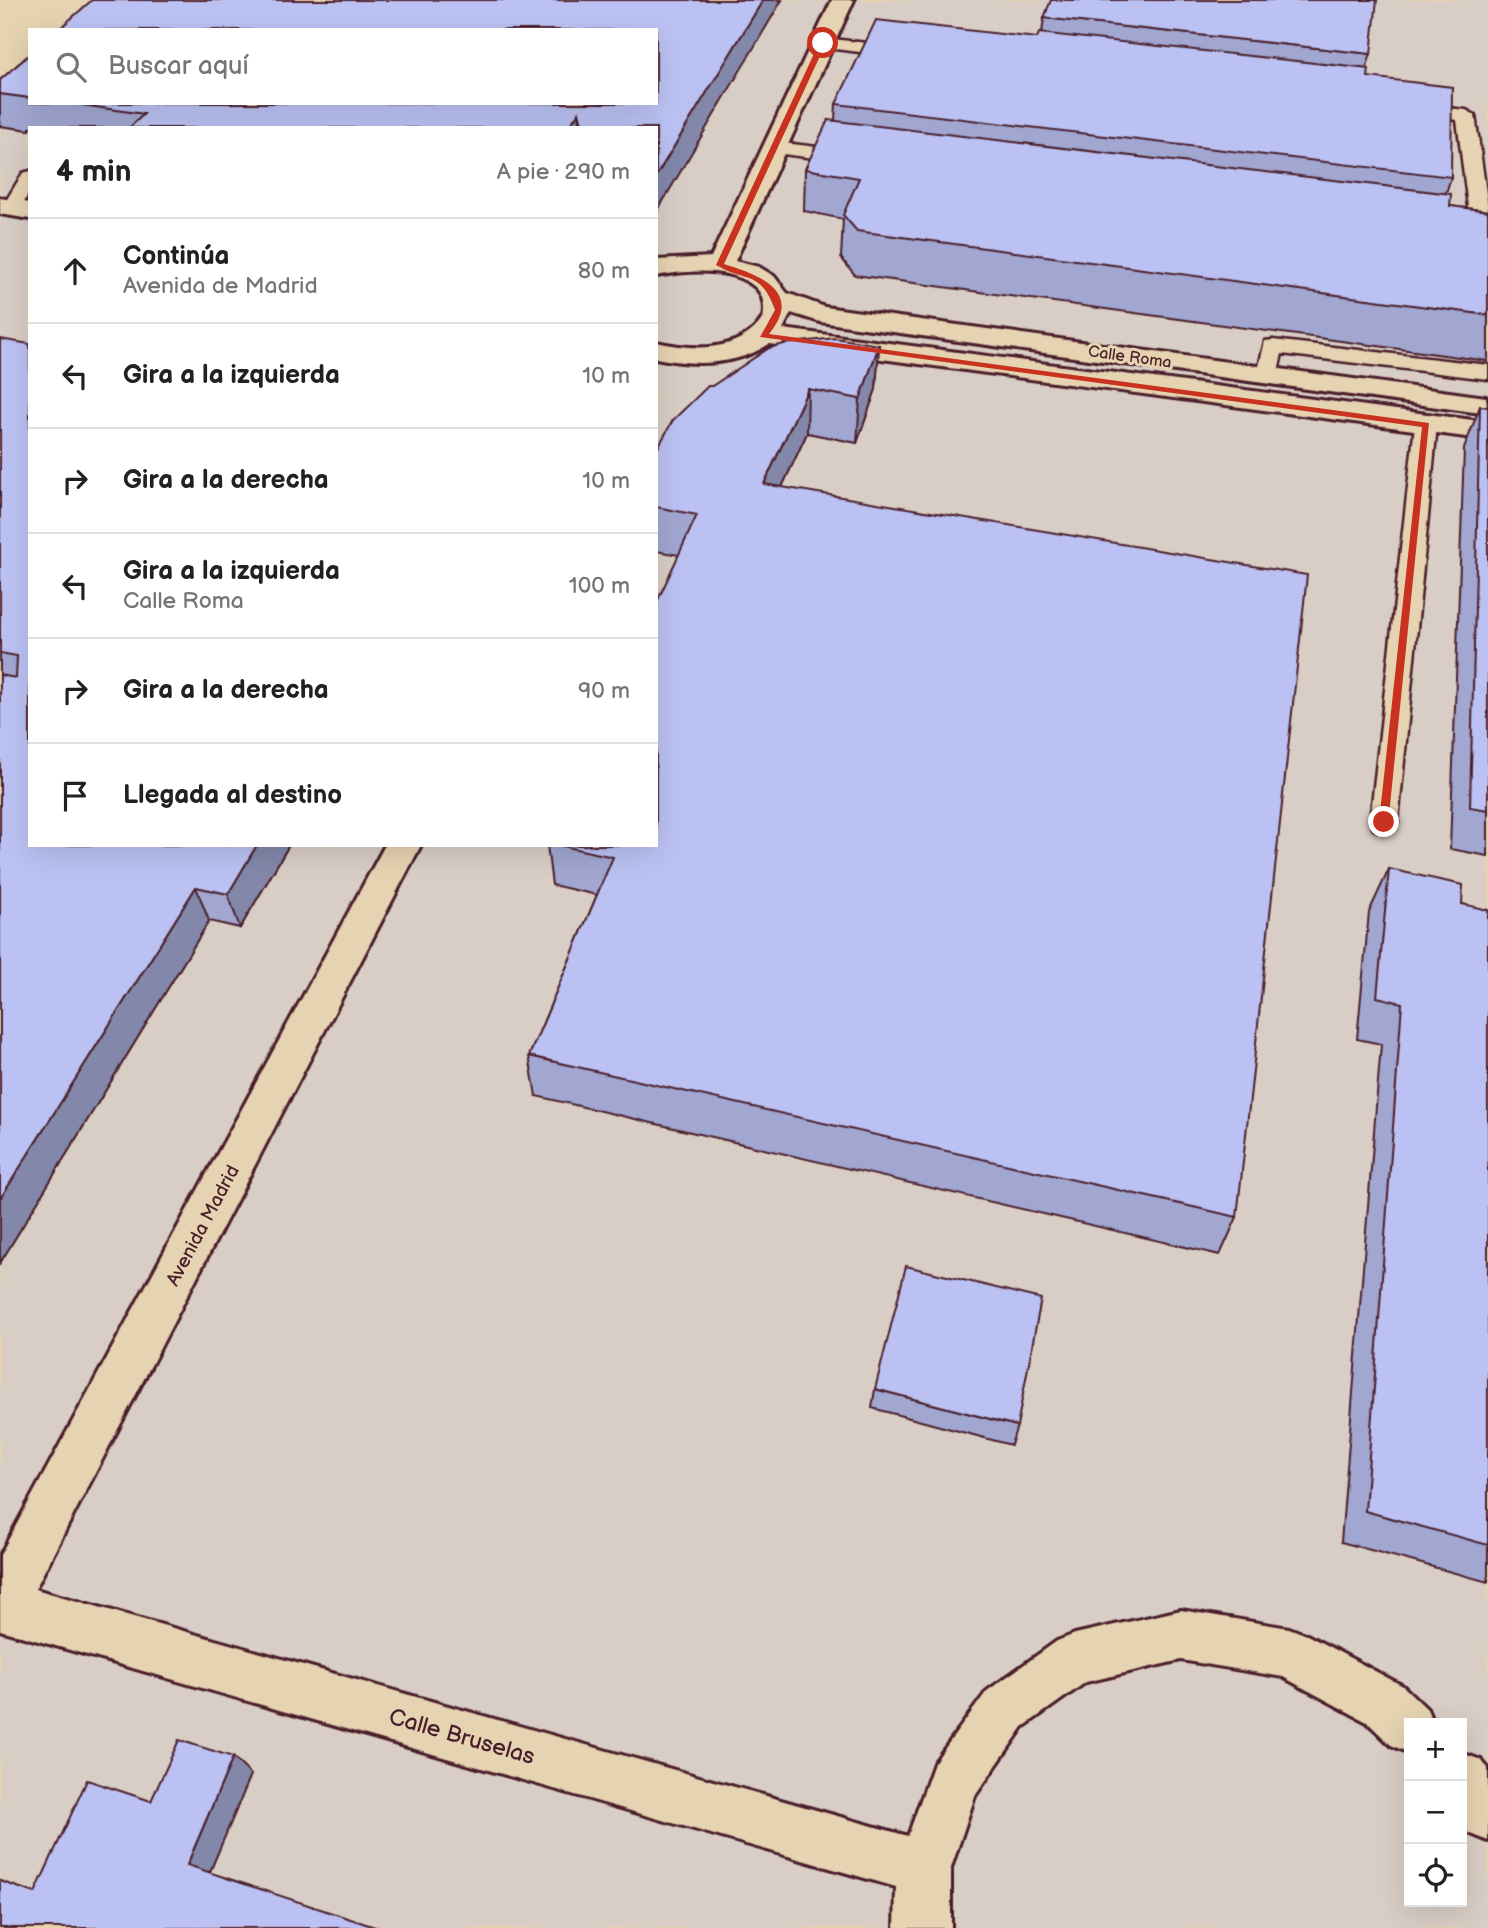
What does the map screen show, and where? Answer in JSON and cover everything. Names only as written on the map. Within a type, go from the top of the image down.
[{"type":"street","points":[[720,265],[842,0]]},
{"type":"street","points":[[658,268],[691,262],[720,265],[756,277],[771,289],[779,310],[775,321],[763,335],[746,345],[719,353],[659,357]]},
{"type":"street","name":"Calle Roma","points":[[774,297],[820,314],[1488,407]]},
{"type":"street","name":"Calle Roma","points":[[763,335],[1488,432]]},
{"type":"street","name":"Avenida Madrid","points":[[0,1604],[403,847]]},
{"type":"street","name":"Calle Bruselas","points":[[0,1604],[924,1868]]},
{"type":"street","points":[[923,1928],[924,1868],[953,1782],[1005,1709],[1075,1659],[1181,1634],[1289,1653],[1385,1704],[1404,1722]]},
{"type":"street","points":[[1464,1781],[1488,1814]]},
{"type":"lane","points":[[823,43],[918,54]]},
{"type":"lane","points":[[1397,107],[1466,115],[1483,229]]},
{"type":"lane","points":[[774,148],[870,160]]},
{"type":"lane","points":[[14,209],[28,181]]},
{"type":"lane","points":[[1269,375],[1273,346],[1488,372]]},
{"type":"lane","points":[[1384,822],[1426,425]]},
{"type":"shaded area","points":[[118,0],[1488,0],[1488,1928],[0,1928],[0,114],[28,104],[658,105],[658,28]]},
{"type":"building","points":[[92,0],[763,0],[658,173],[658,126],[582,126],[579,112],[569,126],[131,126],[144,114],[82,105],[658,105],[658,28],[60,28]]},
{"type":"building","points":[[1051,0],[1377,0],[1371,54],[1044,18]]},
{"type":"building","points":[[876,20],[1037,38],[1039,33],[1369,69],[1368,77],[1452,87],[1451,177],[836,104]]},
{"type":"building","points":[[28,56],[28,98],[0,94],[0,80]]},
{"type":"building","points":[[828,120],[1451,194],[1450,206],[1488,211],[1488,315],[857,231],[843,215],[859,178],[805,169]]},
{"type":"building","points":[[835,338],[879,345],[860,399],[808,389],[764,484],[1307,575],[1237,1217],[529,1056],[613,857],[567,847],[658,847],[658,600],[697,515],[658,507],[658,447],[673,420],[708,386],[712,386],[769,348]]},
{"type":"building","points":[[0,339],[28,344],[28,847],[256,847],[228,894],[196,887],[0,1199],[0,675],[16,678],[17,656],[0,653]]},
{"type":"building","points":[[1480,406],[1488,407],[1488,810],[1470,807]]},
{"type":"building","points":[[1389,869],[1463,885],[1462,904],[1488,910],[1488,1545],[1365,1511],[1402,1003],[1377,997]]},
{"type":"building","points":[[906,1266],[1041,1299],[1017,1426],[875,1389]]},
{"type":"building","points":[[179,1740],[233,1757],[187,1865],[378,1928],[0,1928],[0,1881],[35,1893],[87,1780],[151,1801]]},
{"type":"route","points":[[823,43],[720,265],[734,267],[756,277],[771,289],[779,310],[775,321],[763,335],[1426,425],[1384,822]]}]
